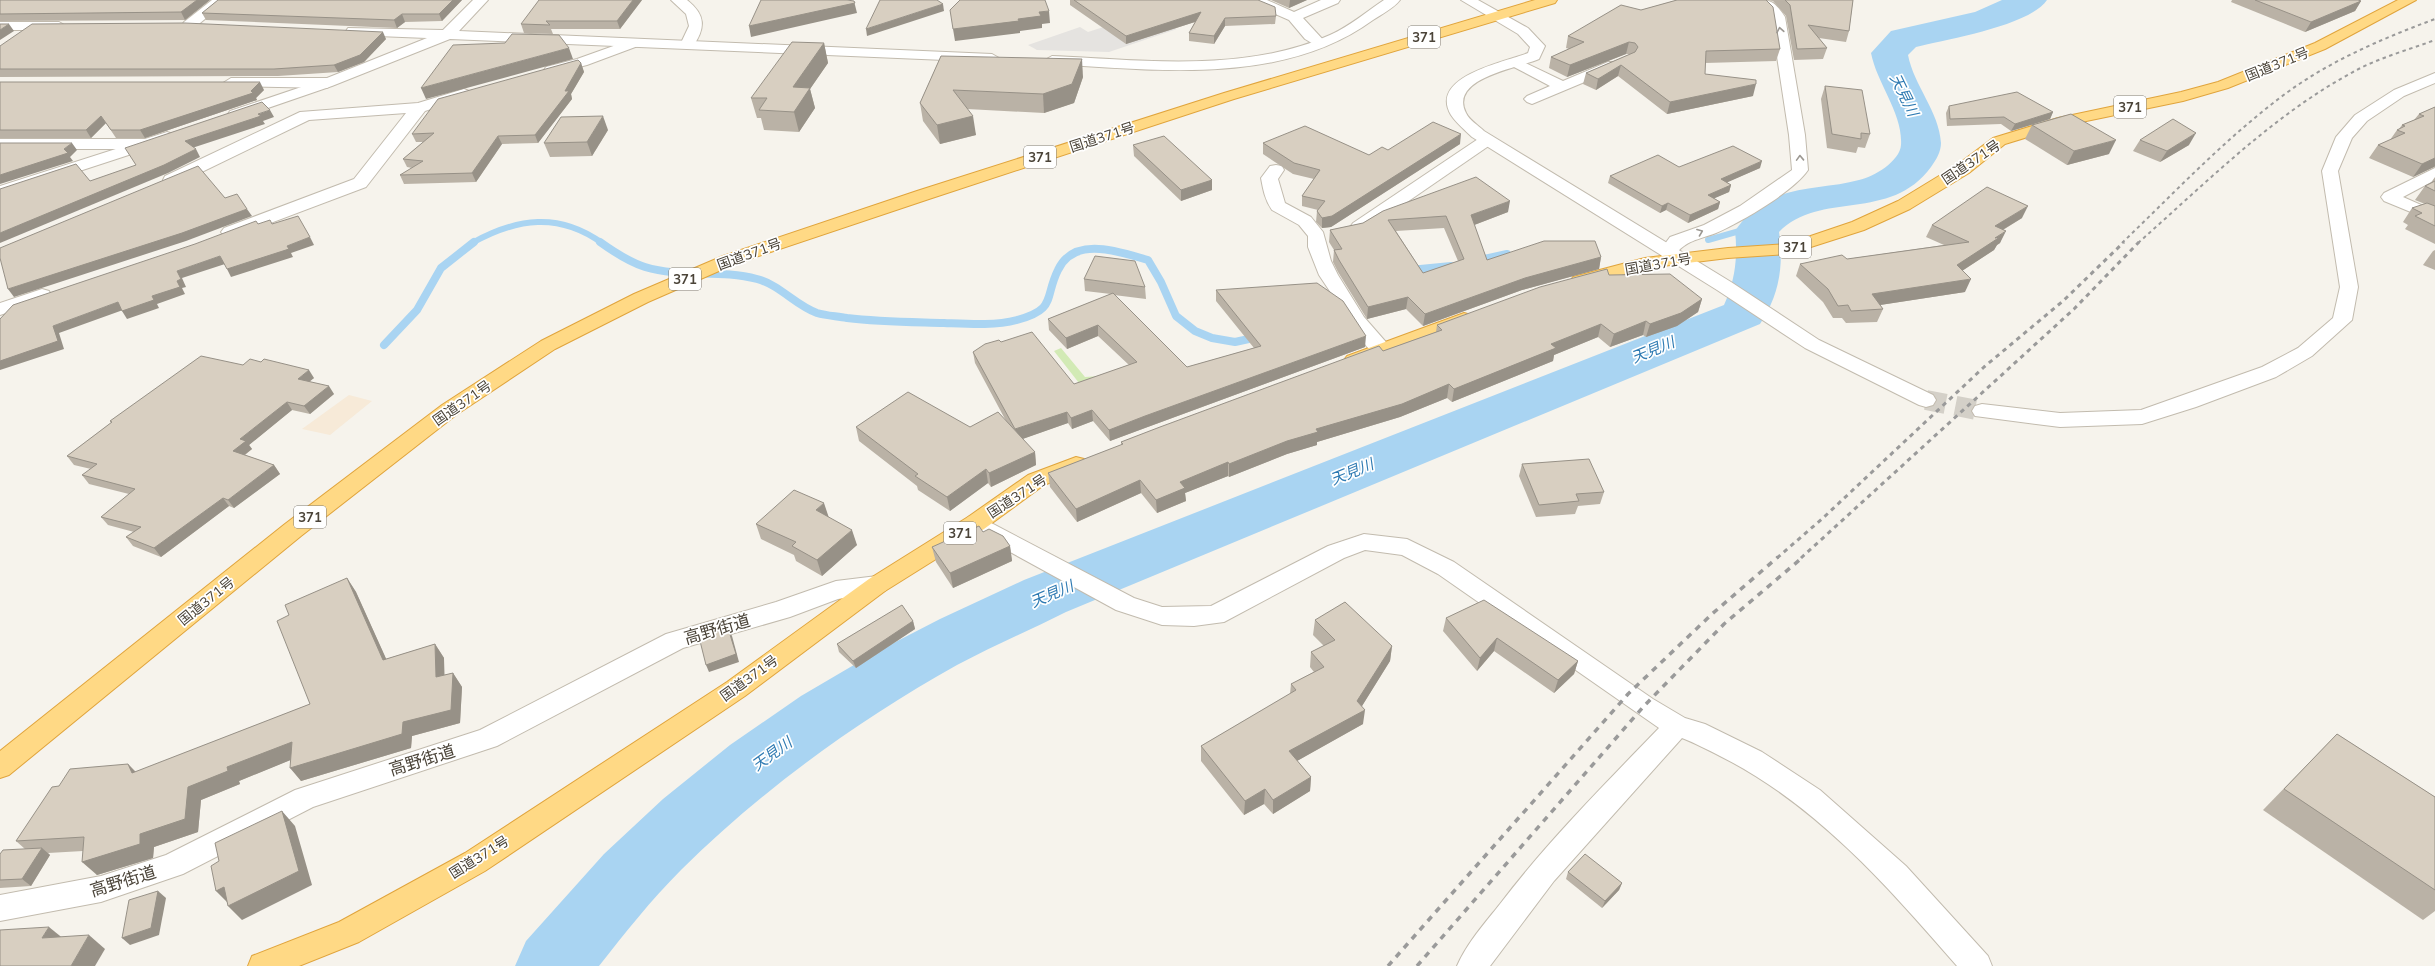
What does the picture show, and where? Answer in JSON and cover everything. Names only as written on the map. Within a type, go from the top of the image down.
[{"type":"highway","name":"国道371号","points":[[0,767],[293,530],[449,410],[548,345],[641,298],[729,260],[1229,96],[1495,15],[1550,0]]},
{"type":"highway","name":"国道371号","points":[[1561,286],[1674,255],[1789,249],[1858,226],[1917,197],[1963,169],[1999,141],[2064,121],[2183,96],[2222,85],[2320,46],[2409,0]]},
{"type":"highway","points":[[1331,368],[1485,311]]},
{"type":"highway","name":"国道371号","points":[[263,966],[349,932],[475,862],[736,689],[877,585],[976,523],[1036,480],[1092,457]]},
{"type":"street","points":[[189,25],[221,0]]},
{"type":"street","points":[[219,120],[327,83],[446,36],[481,0]]},
{"type":"street","points":[[678,0],[693,12],[696,26],[687,45]]},
{"type":"street","points":[[1255,0],[1294,17],[1310,36],[1320,44]]},
{"type":"street","points":[[1294,17],[1333,0]]},
{"type":"street","points":[[1037,60],[1201,64],[1259,58],[1320,44],[1349,29],[1393,0]]},
{"type":"street","points":[[1468,0],[1524,31],[1538,46],[1534,56],[1482,74],[1467,81],[1455,99],[1457,112],[1478,134],[1640,236],[1724,286],[1812,344],[1926,400]]},
{"type":"street","points":[[1674,255],[1676,241],[1710,229],[1746,210],[1795,177],[1800,170],[1798,135],[1778,17],[1772,8],[1760,0]]},
{"type":"street","points":[[174,25],[213,26]]},
{"type":"street","points":[[0,26],[71,26]]},
{"type":"street","points":[[13,40],[32,26]]},
{"type":"street","points":[[338,30],[446,36],[1006,58]]},
{"type":"street","points":[[534,75],[582,62],[633,43]]},
{"type":"street","points":[[1532,100],[1627,59]]},
{"type":"street","points":[[1517,63],[1562,86]]},
{"type":"street","points":[[1982,411],[2060,420],[2142,416],[2189,402],[2269,372],[2305,352],[2342,320],[2349,286],[2330,171],[2344,137],[2367,114],[2399,93],[2435,78]]},
{"type":"street","points":[[215,83],[327,83]]},
{"type":"street","points":[[153,187],[306,115],[419,108],[481,90]]},
{"type":"street","points":[[215,238],[360,183],[419,108]]},
{"type":"street","points":[[0,192],[183,132]]},
{"type":"street","points":[[1382,349],[1374,343],[1341,295],[1319,254],[1316,243],[1330,233],[1365,224],[1487,140]]},
{"type":"street","points":[[0,144],[146,144]]},
{"type":"street","points":[[1276,170],[1269,178],[1272,193],[1278,206],[1330,233]]},
{"type":"street","points":[[2435,173],[2390,197],[2435,217]]},
{"type":"street","points":[[0,309],[59,290]]},
{"type":"street","points":[[976,523],[1052,566],[1125,604],[1162,616],[1194,617],[1215,615],[1336,552],[1364,542],[1407,547],[1446,568],[1566,650],[1644,706],[1677,726],[1696,732],[1753,760],[1810,798],[1896,875],[1977,966]]},
{"type":"street","name":"高野街道","points":[[0,908],[101,889],[173,865],[305,798],[488,738],[675,641],[781,610],[836,590],[877,585]]},
{"type":"street","points":[[1472,966],[1503,919],[1561,850],[1677,726]]},
{"type":"shaded area","points":[[1150,12],[1177,29],[1109,52],[1037,50],[1028,45],[1080,27],[1088,32]]},
{"type":"shaded area","points":[[349,395],[372,401],[330,435],[302,429]]},
{"type":"green space","points":[[1061,348],[1085,377],[1100,376],[1079,383],[1054,351]]},
{"type":"building","points":[[0,0],[197,0],[181,12],[0,14]]},
{"type":"building","points":[[218,0],[453,0],[439,14],[402,14],[394,20],[202,13]]},
{"type":"building","points":[[539,0],[633,0],[617,21],[546,21],[550,25],[521,24]]},
{"type":"building","points":[[761,0],[847,0],[854,1],[855,3],[749,26]]},
{"type":"building","points":[[880,0],[937,0],[943,4],[866,29]]},
{"type":"building","points":[[960,0],[1045,0],[1049,11],[1039,12],[1041,16],[1018,19],[1019,21],[953,29],[950,10]]},
{"type":"building","points":[[1074,0],[1258,0],[1275,7],[1276,16],[1225,18],[1214,36],[1189,33],[1201,12],[1126,36]]},
{"type":"building","points":[[1677,0],[1766,0],[1773,7],[1780,49],[1706,51],[1705,74],[1756,80],[1756,84],[1670,102],[1621,65],[1598,79],[1586,73],[1635,52],[1638,47],[1635,43],[1629,42],[1570,65],[1551,57],[1584,42],[1568,36],[1621,5],[1641,10]]},
{"type":"building","points":[[1785,0],[1853,0],[1849,31],[1808,25],[1827,48],[1797,49],[1790,5]]},
{"type":"building","points":[[2255,0],[2358,0],[2361,1],[2311,22]]},
{"type":"building","points":[[185,23],[383,32],[360,55],[334,65],[274,69],[0,69],[0,46],[32,24]]},
{"type":"building","points":[[0,24],[9,24],[0,30]]},
{"type":"building","points":[[512,34],[559,35],[569,48],[421,88],[453,45],[505,43]]},
{"type":"building","points":[[792,42],[824,43],[793,87],[810,88],[794,112],[759,110],[767,98],[751,98]]},
{"type":"building","points":[[941,56],[1082,59],[1072,84],[1043,94],[953,90],[973,116],[937,125],[920,103]]},
{"type":"building","points":[[578,60],[581,63],[565,91],[569,91],[535,135],[498,136],[472,173],[400,175],[423,161],[403,159],[434,133],[412,134],[438,99]]},
{"type":"building","points":[[0,82],[260,82],[251,91],[253,93],[140,130],[111,130],[101,116],[86,130],[0,130]]},
{"type":"building","points":[[1825,86],[1862,90],[1870,134],[1861,133],[1861,139],[1832,134]]},
{"type":"building","points":[[2017,92],[2053,112],[2015,124],[2004,117],[1950,119],[1949,106]]},
{"type":"building","points":[[262,102],[270,110],[258,114],[261,116],[185,141],[196,149],[164,165],[0,233],[0,189],[76,164],[90,181],[136,165],[125,148]]},
{"type":"building","points":[[2435,107],[2435,158],[2422,164],[2378,145],[2405,133],[2397,130],[2405,126],[2402,125],[2424,116],[2419,114]]},
{"type":"building","points":[[2071,114],[2116,140],[2074,151],[2032,125]]},
{"type":"building","points":[[603,116],[587,142],[544,143],[561,117]]},
{"type":"building","points":[[2173,119],[2196,133],[2167,151],[2140,140]]},
{"type":"building","points":[[1433,122],[1461,134],[1332,216],[1322,218],[1317,211],[1325,201],[1302,196],[1320,170],[1294,163],[1263,143],[1305,126],[1369,155],[1382,147],[1388,150]]},
{"type":"building","points":[[1164,136],[1212,180],[1181,190],[1133,145]]},
{"type":"building","points":[[0,143],[72,143],[64,149],[68,153],[0,175]]},
{"type":"building","points":[[1733,146],[1762,161],[1721,179],[1731,185],[1708,195],[1720,202],[1690,215],[1668,203],[1662,206],[1610,176],[1658,155],[1679,167]]},
{"type":"building","points":[[198,166],[225,198],[237,194],[247,209],[182,233],[8,289],[0,258],[0,248]]},
{"type":"building","points":[[1476,177],[1510,201],[1471,215],[1487,260],[1544,241],[1595,241],[1601,257],[1525,278],[1425,314],[1408,297],[1368,307],[1334,250],[1342,249],[1330,230],[1363,223],[1383,211]],"holes":[[[1446,216],[1464,259],[1423,273],[1388,220]]]},
{"type":"building","points":[[2435,181],[2435,191],[2425,186]]},
{"type":"building","points":[[1987,187],[2028,206],[1995,226],[2006,231],[1995,238],[2000,237],[1957,265],[1971,279],[1872,294],[1883,309],[1851,311],[1848,305],[1838,306],[1828,289],[1800,264],[1842,255],[1847,259],[1969,242],[1932,225]]},
{"type":"building","points":[[2427,203],[2435,206],[2435,226],[2415,216],[2422,213],[2412,208]]},
{"type":"building","points":[[298,216],[310,237],[287,246],[289,249],[227,269],[220,256],[177,271],[181,279],[177,281],[180,287],[152,296],[154,300],[122,311],[118,302],[53,326],[58,341],[0,361],[0,319],[13,305],[195,244],[256,221],[258,224],[270,220],[272,224]]},
{"type":"building","points":[[1095,256],[1135,261],[1145,287],[1084,279]]},
{"type":"building","points":[[1607,269],[1609,275],[1670,274],[1702,299],[1681,313],[1650,324],[1646,321],[1614,334],[1601,324],[1551,344],[1556,348],[1454,389],[1449,384],[1402,404],[1316,429],[1318,432],[1287,441],[1229,464],[1228,462],[1180,482],[1185,488],[1156,500],[1140,480],[1076,509],[1048,473],[1123,444],[1121,442],[1160,427],[1379,346],[1383,351],[1442,330],[1437,325],[1540,287]]},
{"type":"building","points":[[1317,283],[1343,301],[1366,336],[1109,430],[1092,410],[1071,418],[1067,412],[1015,429],[973,352],[985,344],[999,340],[1001,342],[1032,332],[1074,384],[1137,362],[1098,325],[1066,338],[1048,319],[1113,293],[1187,367],[1261,346],[1216,290]]},
{"type":"building","points":[[201,356],[243,365],[250,359],[261,362],[264,359],[309,370],[298,379],[329,386],[304,406],[287,402],[240,439],[246,441],[233,451],[274,465],[228,500],[223,498],[154,548],[126,537],[141,527],[101,517],[135,489],[82,475],[97,464],[67,456],[112,422],[110,421]]},
{"type":"building","points":[[908,392],[970,427],[998,412],[1035,452],[989,473],[986,469],[947,497],[915,476],[918,474],[856,427]]},
{"type":"building","points":[[1589,459],[1604,492],[1576,494],[1579,501],[1539,505],[1522,464]]},
{"type":"building","points":[[794,490],[824,503],[816,510],[852,530],[817,560],[792,546],[796,542],[756,524]]},
{"type":"building","points":[[979,526],[983,532],[989,529],[1003,536],[1010,546],[950,573],[932,547]]},
{"type":"building","points":[[347,578],[383,660],[435,644],[436,677],[453,673],[451,710],[403,722],[402,734],[290,768],[292,742],[227,767],[228,771],[188,787],[185,819],[140,834],[140,844],[82,862],[84,837],[16,841],[52,787],[59,786],[70,769],[128,764],[132,773],[310,704],[277,621],[289,615],[285,605]]},
{"type":"building","points":[[1484,600],[1578,661],[1558,680],[1497,638],[1480,658],[1446,618]]},
{"type":"building","points":[[1345,602],[1392,646],[1357,701],[1365,710],[1289,751],[1311,777],[1273,800],[1265,789],[1245,801],[1201,746],[1296,690],[1291,684],[1324,667],[1311,652],[1335,640],[1315,620]]},
{"type":"building","points":[[902,605],[913,621],[853,661],[837,644]]},
{"type":"building","points":[[728,628],[736,654],[706,665],[699,637]]},
{"type":"building","points":[[2337,734],[2435,797],[2435,890],[2284,789]]},
{"type":"building","points":[[282,811],[299,871],[228,906],[224,887],[216,891],[211,866],[219,861],[215,843]]},
{"type":"building","points":[[42,848],[22,879],[0,880],[0,854],[3,850]]},
{"type":"building","points":[[1585,854],[1622,883],[1605,901],[1568,872]]},
{"type":"building","points":[[158,891],[151,928],[122,938],[129,900]]},
{"type":"building","points":[[49,927],[42,938],[89,935],[71,966],[0,966],[0,930]]},
{"type":"waterway","name":"天見川","points":[[552,966],[642,863],[687,820],[720,792],[788,739],[824,715],[860,692],[935,649],[1045,596],[1743,314],[1758,274],[1759,253],[1757,231],[1770,217],[1782,209],[1805,202],[1873,190],[1888,183],[1904,172],[1911,166],[1920,152],[1920,132],[1891,65],[1889,53],[1904,39],[1986,20],[2030,0]]},
{"type":"waterway","points":[[1708,240],[1743,230],[1768,218]]},
{"type":"waterway","points":[[474,242],[505,228],[538,222],[570,226],[586,233],[602,243]]},
{"type":"waterway","points":[[384,345],[417,310],[441,268],[474,242]]},
{"type":"waterway","points":[[600,242],[616,253],[645,267],[672,272],[729,274],[757,279],[773,286],[802,305],[821,314],[847,318],[896,322],[972,324],[1008,322],[1030,316],[1044,307],[1058,270],[1065,259],[1086,249],[1111,250],[1148,260],[1161,282],[1176,316],[1195,331],[1212,338],[1235,342],[1258,337]]},
{"type":"waterway","points":[[1475,261],[1507,254]]},
{"type":"waterway","points":[[1410,270],[1451,266]]},
{"type":"tunnel","points":[[1926,400],[1982,411]]},
{"type":"railway","points":[[2122,243],[2239,131],[2299,84],[2355,52],[2435,19]]},
{"type":"railway","points":[[2138,243],[2241,151],[2295,108],[2324,89],[2363,67],[2383,58],[2435,40]]},
{"type":"railway","points":[[1777,558],[1823,518],[1984,367],[2063,301],[2124,242]]},
{"type":"railway","points":[[1801,558],[2074,309],[2138,243]]},
{"type":"railway","points":[[1388,966],[1628,694],[1712,614],[1778,557]]},
{"type":"railway","points":[[1417,966],[1644,706],[1724,624],[1803,557]]}]
